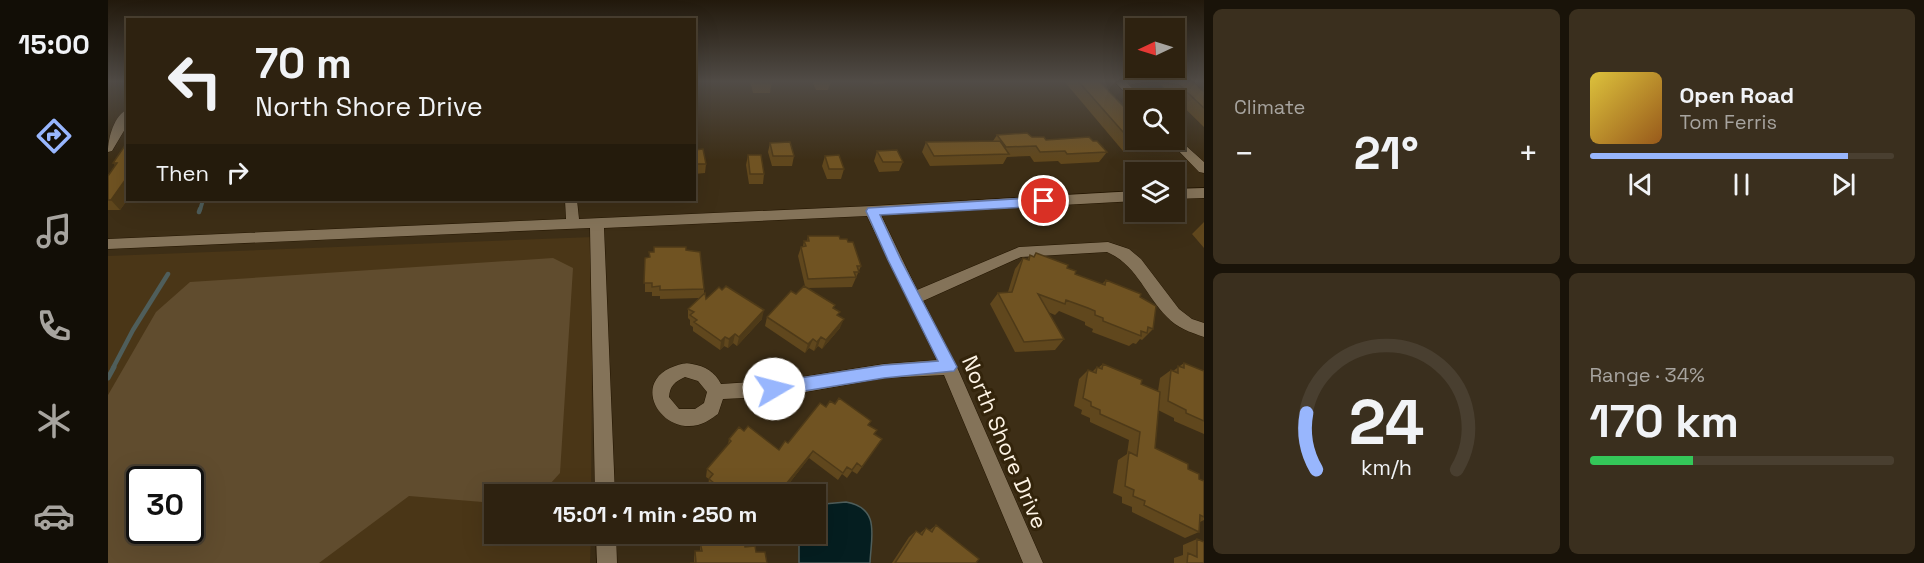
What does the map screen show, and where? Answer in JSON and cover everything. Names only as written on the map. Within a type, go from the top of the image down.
[{"type":"street","points":[[111,116],[126,114]]},
{"type":"street","points":[[108,148],[126,116]]},
{"type":"street","points":[[1185,150],[1204,169]]},
{"type":"street","points":[[1185,194],[1204,193]]},
{"type":"street","points":[[108,244],[872,211],[1125,197]]},
{"type":"street","points":[[571,201],[573,224]]},
{"type":"street","name":"North Shore Drive","points":[[872,211],[949,367],[1033,563]]},
{"type":"street","points":[[597,223],[605,484]]},
{"type":"street","points":[[914,298],[1019,252],[1108,247],[1118,249],[1134,261],[1180,322],[1204,330]]},
{"type":"street","points":[[716,392],[783,388],[884,371],[949,367]]},
{"type":"street","points":[[606,544],[607,563]]},
{"type":"shaded area","points":[[593,237],[591,484],[484,484],[484,544],[591,544],[590,563],[108,563],[108,256]]},
{"type":"shaded area","points":[[553,258],[573,268],[560,473],[550,484],[484,484],[484,502],[409,496],[319,563],[108,563],[108,395],[156,312],[190,282]]},
{"type":"water","points":[[846,502],[865,510],[872,525],[870,563],[799,563],[799,544],[826,544],[826,504]]},
{"type":"building","points":[[1101,107],[1125,108],[1125,134]]},
{"type":"building","points":[[1027,133],[1032,137],[1044,137],[1046,140],[1089,137],[1097,141],[1107,152],[1067,154],[1065,151],[1040,152],[1036,146],[1006,147],[997,135]]},
{"type":"building","points":[[1000,141],[1009,154],[934,156],[926,142]]},
{"type":"building","points":[[790,142],[794,156],[773,156],[770,143]]},
{"type":"building","points":[[126,144],[126,179],[111,200],[108,200],[108,176],[117,163],[113,163]]},
{"type":"building","points":[[703,149],[706,164],[696,164],[696,150]]},
{"type":"building","points":[[897,150],[903,162],[883,162],[877,151]]},
{"type":"building","points":[[748,155],[761,155],[764,174],[750,174]]},
{"type":"building","points":[[839,155],[844,169],[829,169],[825,156]]},
{"type":"building","points":[[808,236],[839,236],[840,239],[853,242],[861,266],[857,266],[859,272],[854,272],[856,277],[808,279],[801,247],[806,246],[804,241],[809,241]]},
{"type":"building","points":[[654,247],[686,247],[686,250],[700,252],[704,289],[660,290],[660,286],[652,287],[652,283],[644,283],[645,258],[650,257],[649,252],[654,252]]},
{"type":"building","points":[[1036,253],[1068,265],[1067,268],[1076,271],[1075,274],[1105,285],[1106,280],[1141,294],[1140,297],[1156,306],[1153,329],[1148,327],[1147,333],[1141,331],[1141,336],[1103,321],[1103,318],[1095,315],[1095,311],[1088,308],[1066,300],[1065,304],[1038,294],[1064,339],[1024,342],[998,293],[1012,292],[1023,258],[1029,260],[1030,255],[1034,257]]},
{"type":"building","points":[[726,286],[764,310],[739,337],[735,334],[721,341],[694,322],[697,320],[690,315],[694,312],[688,309],[705,293],[706,299],[719,287],[722,290]]},
{"type":"building","points":[[804,286],[835,305],[833,308],[840,312],[837,315],[844,319],[826,340],[821,337],[817,342],[813,339],[808,344],[767,317],[791,291],[796,294]]},
{"type":"building","points":[[1184,363],[1204,371],[1204,421],[1168,401],[1171,370],[1178,373],[1178,366],[1184,368]]},
{"type":"building","points":[[1103,364],[1142,380],[1141,384],[1160,392],[1155,448],[1188,464],[1188,469],[1199,474],[1199,479],[1204,481],[1204,517],[1200,515],[1199,532],[1144,505],[1145,501],[1133,496],[1134,490],[1125,486],[1129,452],[1137,456],[1140,432],[1100,414],[1100,410],[1091,406],[1091,402],[1083,398],[1088,370],[1096,373],[1097,367],[1102,369]]},
{"type":"building","points":[[839,398],[871,421],[868,425],[877,430],[874,434],[882,439],[862,467],[857,463],[852,470],[847,467],[843,473],[813,451],[786,484],[715,484],[709,479],[713,474],[707,469],[731,441],[729,439],[739,427],[744,431],[748,426],[779,450],[785,441],[788,443],[820,403],[826,407],[830,401],[835,404]]},
{"type":"building","points":[[936,525],[979,559],[976,563],[895,563],[916,531],[922,535],[926,528],[932,532]]},
{"type":"building","points":[[1197,539],[1204,542],[1204,563],[1187,563],[1188,553],[1197,557]]},
{"type":"building","points":[[700,544],[745,544],[745,547],[755,546],[756,552],[765,552],[767,563],[696,563],[695,551],[702,551]]},
{"type":"waterway","points":[[200,210],[203,201]]},
{"type":"waterway","points":[[113,368],[133,330],[168,274]]},
{"type":"waterway","points":[[108,378],[114,367]]},
{"type":"route","points":[[774,389],[884,371],[949,367],[894,260],[872,211],[1044,201]]}]
